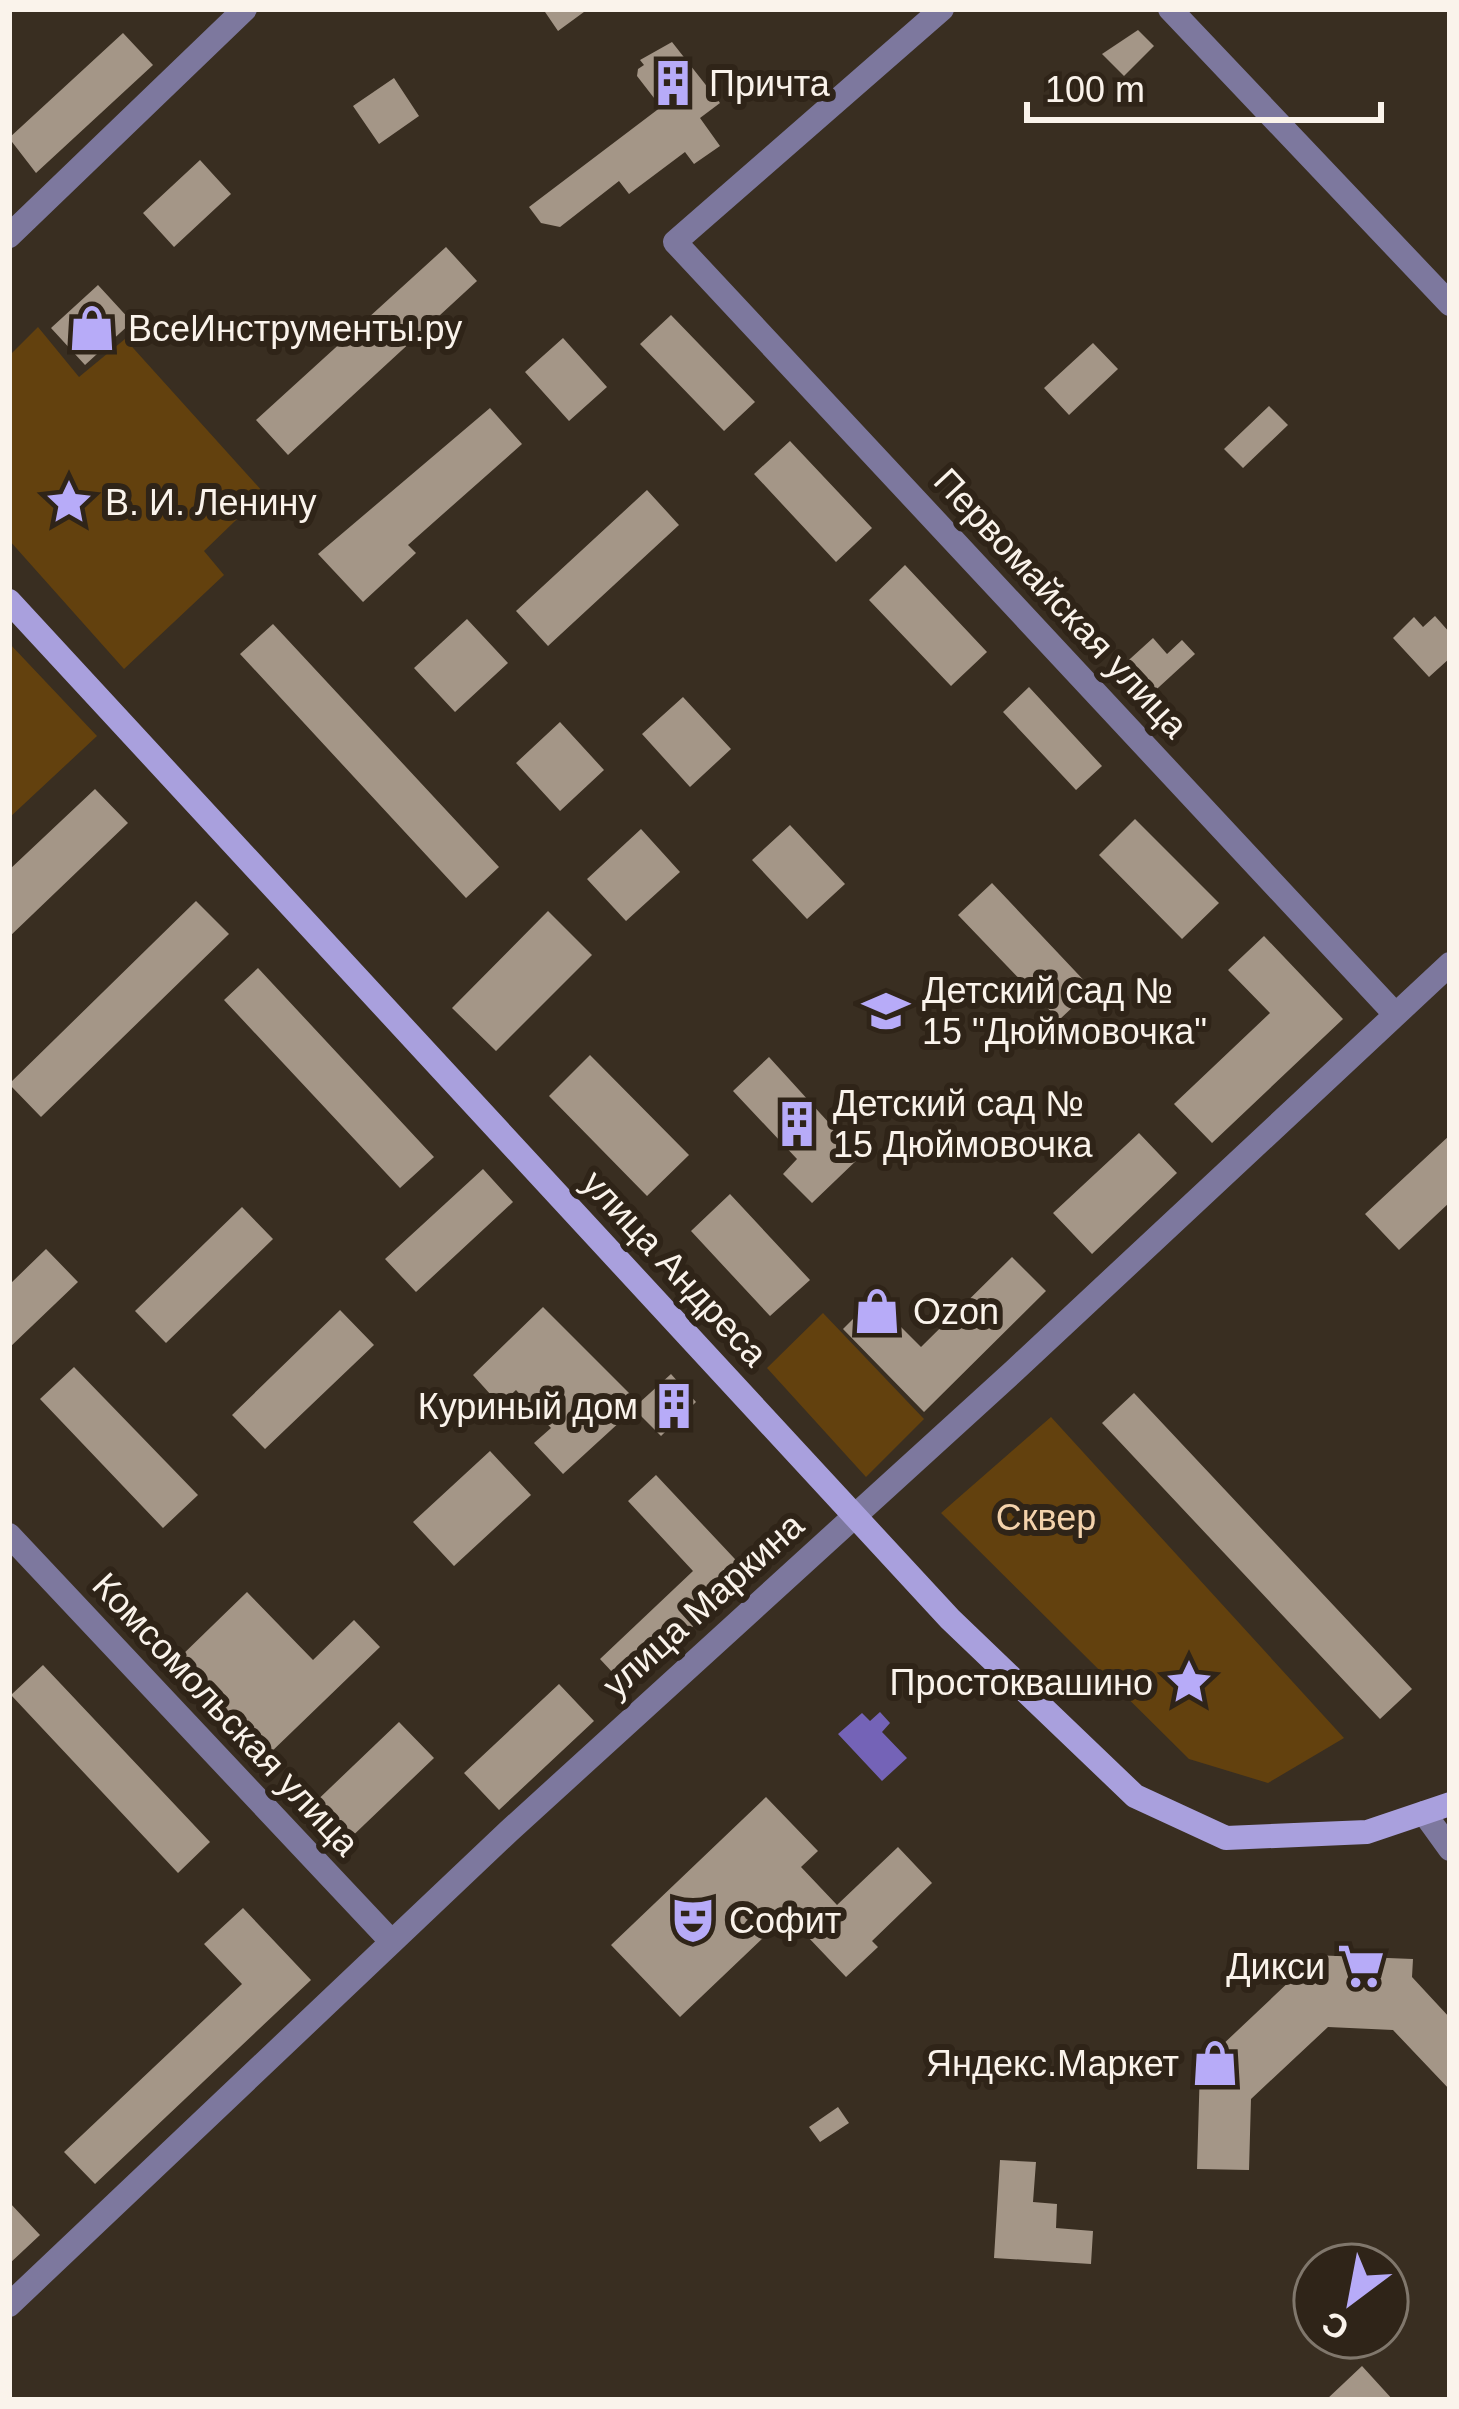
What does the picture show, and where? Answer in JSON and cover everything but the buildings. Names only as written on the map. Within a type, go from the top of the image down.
[{"type":"street","points":[[9,236],[245,9]]},
{"type":"street","name":"Первомайская улица","points":[[942,9],[675,242],[1395,1013]]},
{"type":"street","points":[[1170,9],[1450,304]]},
{"type":"street","name":"улица Андреса","points":[[9,601],[950,1619],[1136,1796],[1226,1838],[1367,1832],[1450,1804]]},
{"type":"street","name":"улица Маркина","points":[[9,2305],[391,1941],[1450,964]]},
{"type":"street","name":"Комсомольская улица","points":[[9,1535],[391,1941]]},
{"type":"street","points":[[1424,1813],[1450,1849]]},
{"type":"green space","points":[[38,327],[79,377],[125,339],[264,493],[204,551],[224,575],[124,669],[9,540],[9,356]]},
{"type":"green space","points":[[9,643],[97,736],[9,818]]},
{"type":"green space","name":"Сквер","points":[[823,1313],[924,1419],[866,1477],[767,1368]]},
{"type":"green space","name":"Сквер","points":[[1051,1417],[1344,1738],[1268,1783],[1189,1759],[941,1513]]},
{"type":"shaded area","points":[[880,1712],[890,1723],[882,1732],[907,1758],[882,1781],[838,1734],[862,1713],[870,1721]]},
{"type":"place","name":"Причта","points":[[673,83]]},
{"type":"place","name":"ВсеИнструменты.ру","points":[[92,328]]},
{"type":"place","name":"В. И. Ленину","points":[[69,502]]},
{"type":"place","name":"Детский сад № 15 \"Дюймовочка\"","points":[[886,1011]]},
{"type":"place","name":"Детский сад № 15 Дюймовочка","points":[[797,1124]]},
{"type":"place","name":"Ozon","points":[[877,1311]]},
{"type":"place","name":"Куриный дом","points":[[674,1406]]},
{"type":"place","name":"Простоквашино","points":[[1189,1682]]},
{"type":"place","name":"Софит","points":[[693,1920]]},
{"type":"place","name":"Дикси","points":[[1361,1966]]},
{"type":"place","name":"Яндекс.Маркет","points":[[1215,2063]]}]
